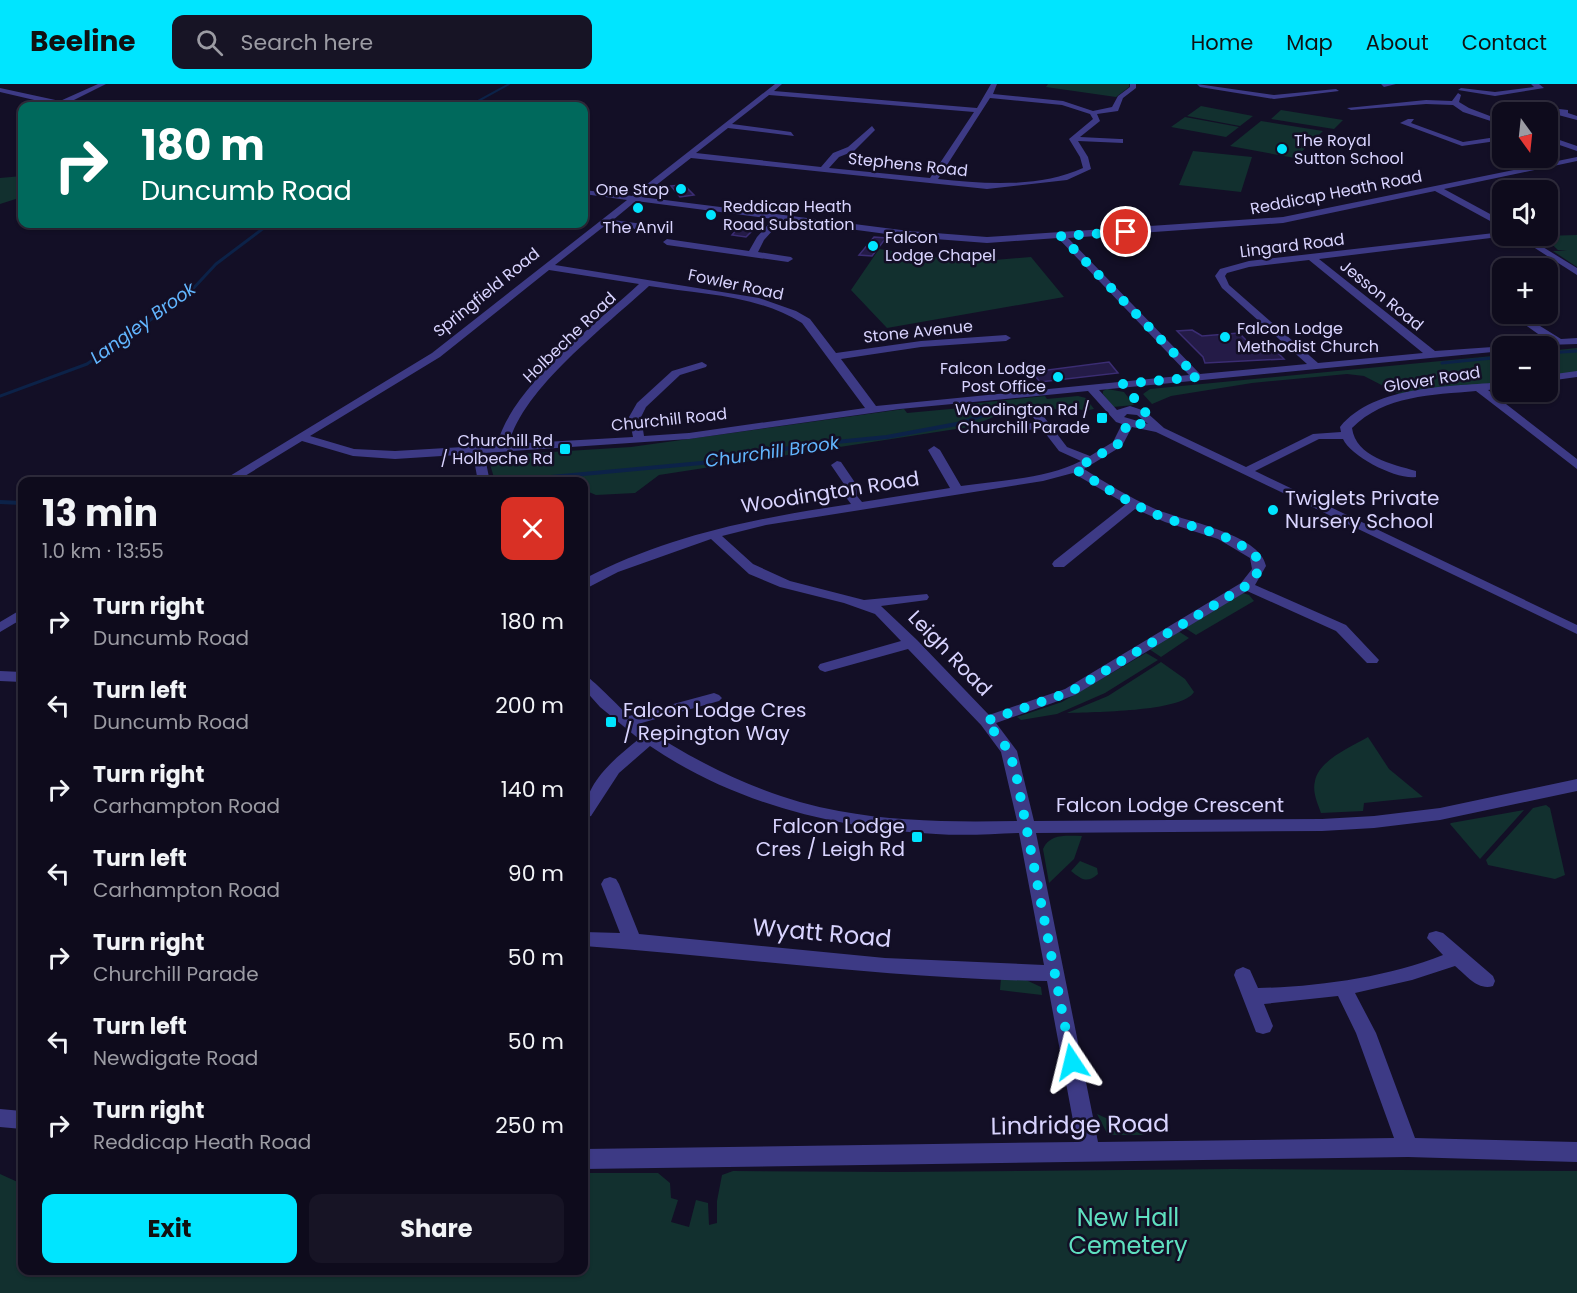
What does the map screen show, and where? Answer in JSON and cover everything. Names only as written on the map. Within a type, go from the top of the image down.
[{"type":"street","points":[[64,102],[103,84]]},
{"type":"street","name":"Springfield Road","points":[[234,477],[436,356],[779,84]]},
{"type":"street","points":[[932,182],[994,84]]},
{"type":"street","points":[[988,96],[1063,103],[1093,113],[1115,109],[1120,97],[1133,88],[1133,84]]},
{"type":"street","points":[[1455,103],[1461,87],[1498,94],[1541,88],[1534,84]]},
{"type":"street","points":[[1200,85],[1282,99],[1336,91]]},
{"type":"street","points":[[0,90],[51,102]]},
{"type":"street","points":[[768,93],[978,110]]},
{"type":"street","points":[[1317,93],[1334,101]]},
{"type":"street","points":[[1342,104],[1354,109],[1426,102],[1455,103],[1469,113],[1492,120]]},
{"type":"street","points":[[1073,139],[1097,119],[1093,113]]},
{"type":"street","points":[[1563,113],[1577,118]]},
{"type":"street","points":[[1411,121],[1404,123],[1462,144],[1492,140]]},
{"type":"street","points":[[727,126],[786,132]]},
{"type":"street","points":[[822,170],[836,155],[851,149],[873,130]]},
{"type":"street","points":[[1073,139],[1122,141]]},
{"type":"street","name":"Stephens Road","points":[[689,155],[932,182],[998,187],[1076,175],[1087,169],[1087,162],[1073,139]]},
{"type":"street","points":[[1558,142],[1577,149]]},
{"type":"street","name":"Reddicap Heath Road","points":[[588,192],[960,239],[1061,236],[1214,227],[1283,220],[1577,159]]},
{"type":"street","points":[[1435,188],[1492,218]]},
{"type":"street","points":[[752,254],[760,239],[780,217]]},
{"type":"street","points":[[604,221],[640,226],[637,228]]},
{"type":"street","points":[[1061,236],[1197,377],[1492,349]]},
{"type":"street","name":"Lingard Road","points":[[1316,366],[1225,285],[1220,276],[1223,271],[1239,266],[1492,236]]},
{"type":"street","points":[[667,242],[788,259]]},
{"type":"street","points":[[1536,246],[1577,272]]},
{"type":"street","name":"Jesson Road","points":[[1312,258],[1433,355]]},
{"type":"street","name":"Fowler Road","points":[[548,267],[720,294],[778,306],[806,321],[872,409]]},
{"type":"street","name":"Holbeche Road","points":[[502,448],[506,430],[531,392],[648,282]]},
{"type":"street","points":[[1530,324],[1559,343],[1577,341]]},
{"type":"street","name":"Stone Avenue","points":[[834,357],[921,344],[1006,338]]},
{"type":"street","points":[[639,440],[635,417],[641,405],[676,373],[702,365]]},
{"type":"street","points":[[1558,377],[1577,374]]},
{"type":"street","name":"Churchill Road","points":[[300,437],[348,451],[377,454],[639,440],[689,436],[872,409],[1197,377]]},
{"type":"street","points":[[1123,384],[1160,430]]},
{"type":"street","name":"Glover Road","points":[[1347,435],[1346,427],[1365,410],[1377,404],[1401,398],[1492,386]]},
{"type":"street","points":[[1090,388],[1127,422],[1160,430],[1577,630]]},
{"type":"street","points":[[1479,388],[1577,465]]},
{"type":"street","points":[[1124,410],[1147,416],[1145,423],[1127,422],[1118,413],[1124,410]]},
{"type":"street","points":[[1025,427],[1040,420],[1063,449],[1090,461]]},
{"type":"street","name":"Woodington Road","points":[[588,582],[614,569],[712,533],[765,521],[1043,477],[1075,469],[1118,444],[1127,422]]},
{"type":"street","points":[[1246,471],[1317,436],[1347,435],[1348,440],[1365,456],[1412,474]]},
{"type":"street","points":[[478,450],[483,477]]},
{"type":"street","points":[[924,462],[937,456],[958,491]]},
{"type":"street","points":[[837,465],[850,484],[851,496],[859,506]]},
{"type":"street","points":[[986,721],[1070,692],[1246,586],[1258,572],[1259,563],[1244,547],[1227,538],[1186,525],[1134,504],[1075,469]]},
{"type":"street","points":[[1059,564],[1134,504]]},
{"type":"street","name":"Leigh Road","points":[[712,533],[752,570],[774,581],[864,604],[880,611],[986,721],[1011,756],[1056,973],[1089,1151]]},
{"type":"street","points":[[1246,586],[1341,628],[1372,660]]},
{"type":"street","points":[[864,604],[922,597]]},
{"type":"street","points":[[0,628],[18,616]]},
{"type":"street","points":[[825,667],[912,643]]},
{"type":"street","points":[[0,676],[18,677]]},
{"type":"street","name":"Falcon Lodge Crescent","points":[[588,684],[616,716],[649,739],[707,771],[753,792],[796,807],[838,817],[938,828],[1323,825],[1374,822],[1440,814],[1577,785]]},
{"type":"street","points":[[626,722],[714,698]]},
{"type":"street","points":[[588,807],[613,769],[649,739]]},
{"type":"street","points":[[610,884],[632,940]]},
{"type":"street","points":[[1436,938],[1486,981]]},
{"type":"street","name":"Wyatt Road","points":[[588,939],[632,940],[830,961],[997,973],[1056,973]]},
{"type":"street","points":[[1252,996],[1293,996],[1342,988],[1436,967],[1456,957]]},
{"type":"street","points":[[1243,975],[1263,1026]]},
{"type":"street","points":[[1342,988],[1366,1033],[1408,1146]]},
{"type":"street","points":[[0,1118],[18,1120]]},
{"type":"street","name":"Lindridge Road","points":[[588,1158],[1408,1146],[1577,1152]]},
{"type":"green space","points":[[1048,84],[1129,84],[1129,87],[1116,97],[1046,87]]},
{"type":"green space","points":[[1201,106],[1253,116],[1240,126],[1187,116]]},
{"type":"green space","points":[[1281,110],[1343,120],[1334,129],[1271,119]]},
{"type":"green space","points":[[1185,117],[1239,127],[1226,137],[1171,127]]},
{"type":"green space","points":[[1261,121],[1323,131],[1295,158],[1230,146]]},
{"type":"green space","points":[[1193,151],[1252,157],[1241,192],[1179,185]]},
{"type":"green space","points":[[18,176],[18,198],[0,204],[0,178]]},
{"type":"green space","points":[[1577,235],[1577,267],[1553,251],[1567,251],[1558,250],[1554,246],[1558,246],[1558,236]]},
{"type":"green space","points":[[879,249],[971,262],[1031,257],[1064,297],[887,328],[851,290]]},
{"type":"green space","points":[[1577,348],[1577,373],[1558,375],[1558,350]]},
{"type":"green space","points":[[1492,356],[1492,383],[1399,394],[1364,376],[1347,374],[1252,383],[1171,396],[1152,404],[1143,394],[1150,389]]},
{"type":"green space","points":[[1107,389],[1124,392],[1134,405],[1113,407],[1103,394],[1103,391]]},
{"type":"green space","points":[[1045,396],[1047,399],[1078,396],[1090,399],[1088,401],[1094,409],[1084,411],[1074,407],[996,416],[969,427],[659,475],[635,493],[596,495],[588,492],[588,477],[494,477],[489,461],[502,455],[631,447],[904,409],[907,413],[961,408],[960,405]]},
{"type":"green space","points":[[1243,593],[1249,595],[1254,601],[1196,635],[1185,628]]},
{"type":"green space","points":[[1178,631],[1189,638],[1161,657],[1149,649]]},
{"type":"green space","points":[[1146,653],[1158,660],[1105,693],[1057,714],[1021,720],[1017,717],[1062,702]]},
{"type":"green space","points":[[1161,662],[1185,679],[1194,692],[1186,699],[1173,704],[1135,710],[1067,713],[1108,696]]},
{"type":"green space","points":[[1368,737],[1389,769],[1423,797],[1364,803],[1363,811],[1321,813],[1314,789],[1318,773],[1329,760]]},
{"type":"green space","points":[[1546,805],[1550,808],[1565,875],[1555,879],[1488,865],[1486,860],[1533,808]]},
{"type":"green space","points":[[1524,810],[1480,859],[1450,824],[1451,823]]},
{"type":"green space","points":[[1060,836],[1082,836],[1074,859],[1049,883],[1043,849],[1046,844]]},
{"type":"green space","points":[[1080,861],[1097,868],[1098,874],[1087,880],[1071,871]]},
{"type":"green space","points":[[1001,978],[1026,980],[1041,987],[1042,995],[1000,990]]},
{"type":"green space","points":[[1097,1114],[1144,1135],[1108,1135]]},
{"type":"green space","name":"New Hall Cemetery","points":[[1233,1169],[1577,1171],[1577,1293],[0,1293],[0,1174],[18,1182],[18,1275],[588,1275],[588,1173],[658,1173],[670,1183],[671,1198],[678,1200],[671,1222],[689,1227],[696,1200],[708,1203],[709,1225],[717,1223],[717,1201],[722,1175],[733,1171]]},
{"type":"building","name":"One Stop","points":[[684,185],[694,195],[680,197],[671,186]]},
{"type":"building","points":[[743,222],[759,224],[746,237],[732,235]]},
{"type":"building","name":"Falcon Lodge Chapel","points":[[874,237],[886,238],[872,256],[859,255]]},
{"type":"building","points":[[1192,330],[1202,336],[1239,333],[1256,350],[1273,348],[1284,359],[1205,363],[1203,357],[1177,331]]},
{"type":"building","points":[[1109,362],[1118,373],[1040,382],[1032,372]]},
{"type":"waterway","name":"Langley Brook","points":[[476,102],[509,84]]},
{"type":"waterway","name":"Langley Brook","points":[[0,396],[87,364],[189,293],[216,264],[264,228]]},
{"type":"waterway","name":"Churchill Brook","points":[[1558,352],[1577,351]]},
{"type":"waterway","name":"Churchill Brook","points":[[1442,363],[1492,358]]},
{"type":"waterway","name":"Churchill Brook","points":[[550,477],[723,461],[805,445],[887,437],[962,423],[989,413],[1046,406]]},
{"type":"waterway","name":"Churchill Brook","points":[[0,502],[18,503]]},
{"type":"place","name":"The Royal Sutton School","points":[[1282,149]]},
{"type":"place","name":"One Stop","points":[[681,189]]},
{"type":"place","name":"The Anvil","points":[[638,208]]},
{"type":"place","name":"Reddicap Heath Road Substation","points":[[711,215]]},
{"type":"place","name":"Falcon Lodge Chapel","points":[[873,246]]},
{"type":"place","name":"Falcon Lodge Methodist Church","points":[[1225,337]]},
{"type":"place","name":"Falcon Lodge Post Office","points":[[1058,377]]},
{"type":"place","name":"Woodington Rd / Churchill Parade","points":[[1102,418]]},
{"type":"place","name":"Churchill Rd / Holbeche Rd","points":[[565,449]]},
{"type":"place","name":"Twiglets Private Nursery School","points":[[1273,510]]},
{"type":"place","name":"Falcon Lodge Cres / Repington Way","points":[[611,722]]},
{"type":"place","name":"Falcon Lodge Cres / Leigh Rd","points":[[917,837]]},
{"type":"route","points":[[1072,1062],[1016,774],[1009,751],[986,721],[1070,692],[1246,586],[1258,572],[1259,563],[1253,554],[1227,538],[1160,516],[1134,504],[1075,469],[1118,444],[1128,423],[1142,424],[1148,420],[1149,417],[1123,384],[1197,377],[1061,236],[1126,232]]}]
